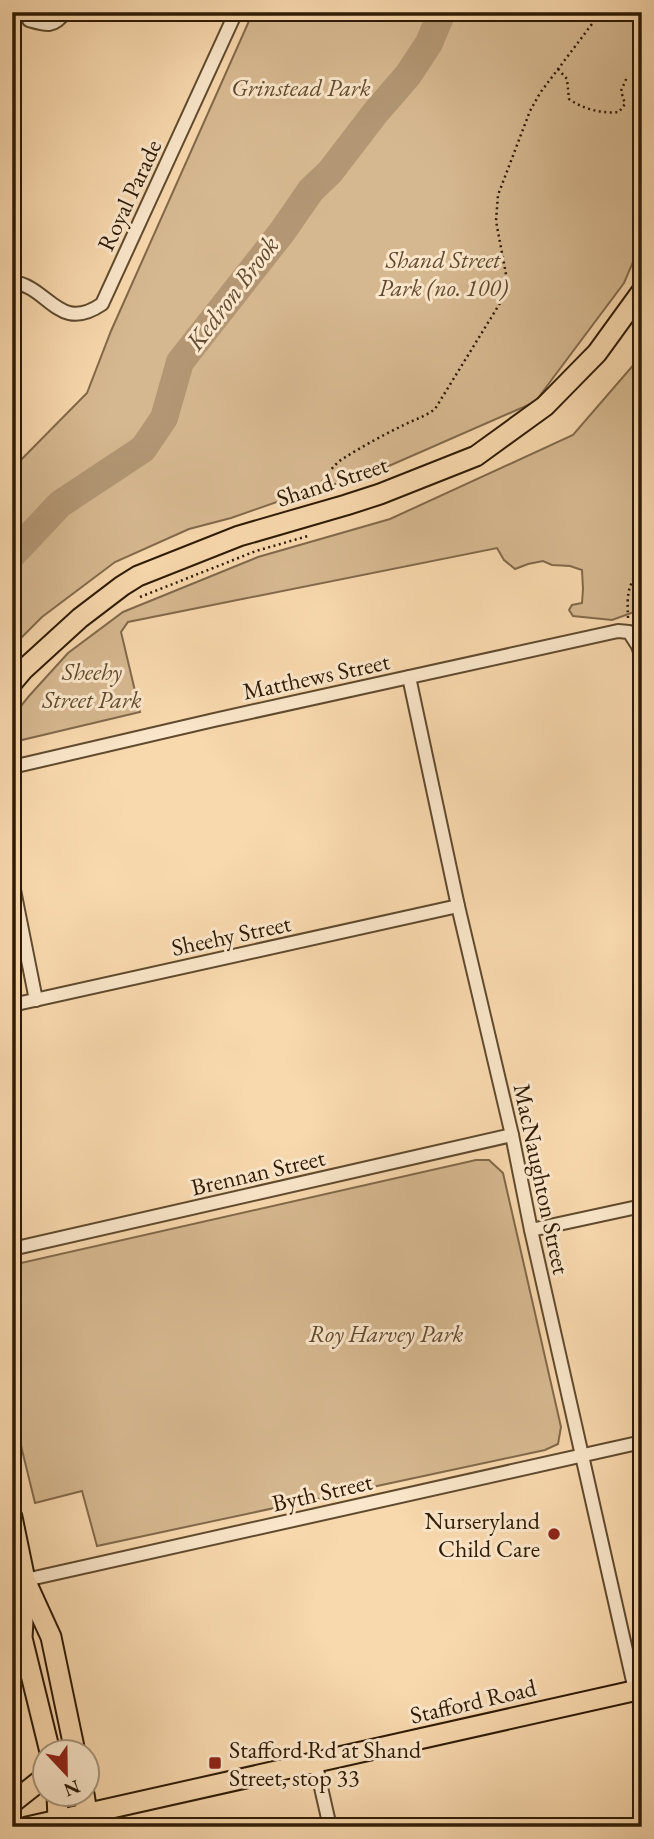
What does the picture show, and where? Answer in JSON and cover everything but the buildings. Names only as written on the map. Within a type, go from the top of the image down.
[{"type":"main road","name":"Shand Street","points":[[12,683],[80,618],[138,576],[239,536],[380,494],[476,456],[545,406],[597,353],[642,291]]},
{"type":"main road","points":[[12,1517],[22,1638],[47,1738]]},
{"type":"main road","points":[[19,1581],[51,1637],[72,1738]]},
{"type":"main road","name":"Stafford Road","points":[[102,1800],[315,1761],[639,1689]]},
{"type":"main road","points":[[12,1803],[32,1787]]},
{"type":"main road","points":[[58,1808],[58,1819]]},
{"type":"main road","name":"Stafford Road","points":[[27,1827],[58,1819],[77,1808]]},
{"type":"street","points":[[27,12],[29,20],[46,26],[59,20],[65,12]]},
{"type":"street","name":"Royal Parade","points":[[12,282],[21,283],[69,313],[80,314],[102,304],[236,12]]},
{"type":"street","name":"Matthews Street","points":[[12,767],[618,631],[629,632]]},
{"type":"street","points":[[629,632],[642,657]]},
{"type":"street","name":"MacNaughton Street","points":[[410,677],[531,1230],[639,1689]]},
{"type":"street","points":[[12,880],[36,1000]]},
{"type":"street","name":"Sheehy Street","points":[[12,1005],[458,906]]},
{"type":"street","name":"Brennan Street","points":[[12,1249],[512,1135]]},
{"type":"street","points":[[531,1230],[642,1206]]},
{"type":"street","name":"Byth Street","points":[[19,1581],[642,1442]]},
{"type":"street","points":[[315,1761],[330,1827]]},
{"type":"path","points":[[440,400],[508,285],[496,221],[498,195],[530,111],[540,93],[601,12]]},
{"type":"path","points":[[558,69],[567,79],[569,99],[578,106],[608,113],[619,112],[625,104],[621,91],[627,77]]},
{"type":"path","points":[[629,632],[627,594],[632,580],[642,566]]},
{"type":"green space","name":"Shand Street Park (no. 100)","points":[[253,12],[642,12],[642,241],[624,283],[535,402],[366,476],[308,491],[231,518],[189,529],[115,562],[42,617],[12,647],[12,469],[87,393],[111,331]]},
{"type":"green space","name":"Sheehy Street Park","points":[[642,355],[640,610],[612,620],[573,616],[569,610],[572,605],[582,603],[582,570],[543,561],[515,569],[504,560],[497,548],[128,622],[121,632],[140,712],[22,740],[12,746],[12,717],[29,696],[68,653],[123,612],[258,557],[390,519],[573,435]]},
{"type":"green space","name":"Roy Harvey Park","points":[[476,1160],[489,1160],[503,1173],[561,1427],[558,1444],[545,1450],[97,1546],[82,1491],[35,1503],[12,1409],[12,1265]]},
{"type":"waterway","name":"Kedron Brook","points":[[12,555],[60,504],[143,449],[164,418],[180,362],[282,232],[311,190],[330,172],[408,75],[429,43],[442,12]]},
{"type":"place","name":"Nurseryland Child Care","points":[[554,1534]]},
{"type":"place","name":"Stafford Rd at Shand Street, stop 33","points":[[215,1763]]},
{"type":"park label","name":"Grinstead Park","points":[[301,87]]}]
